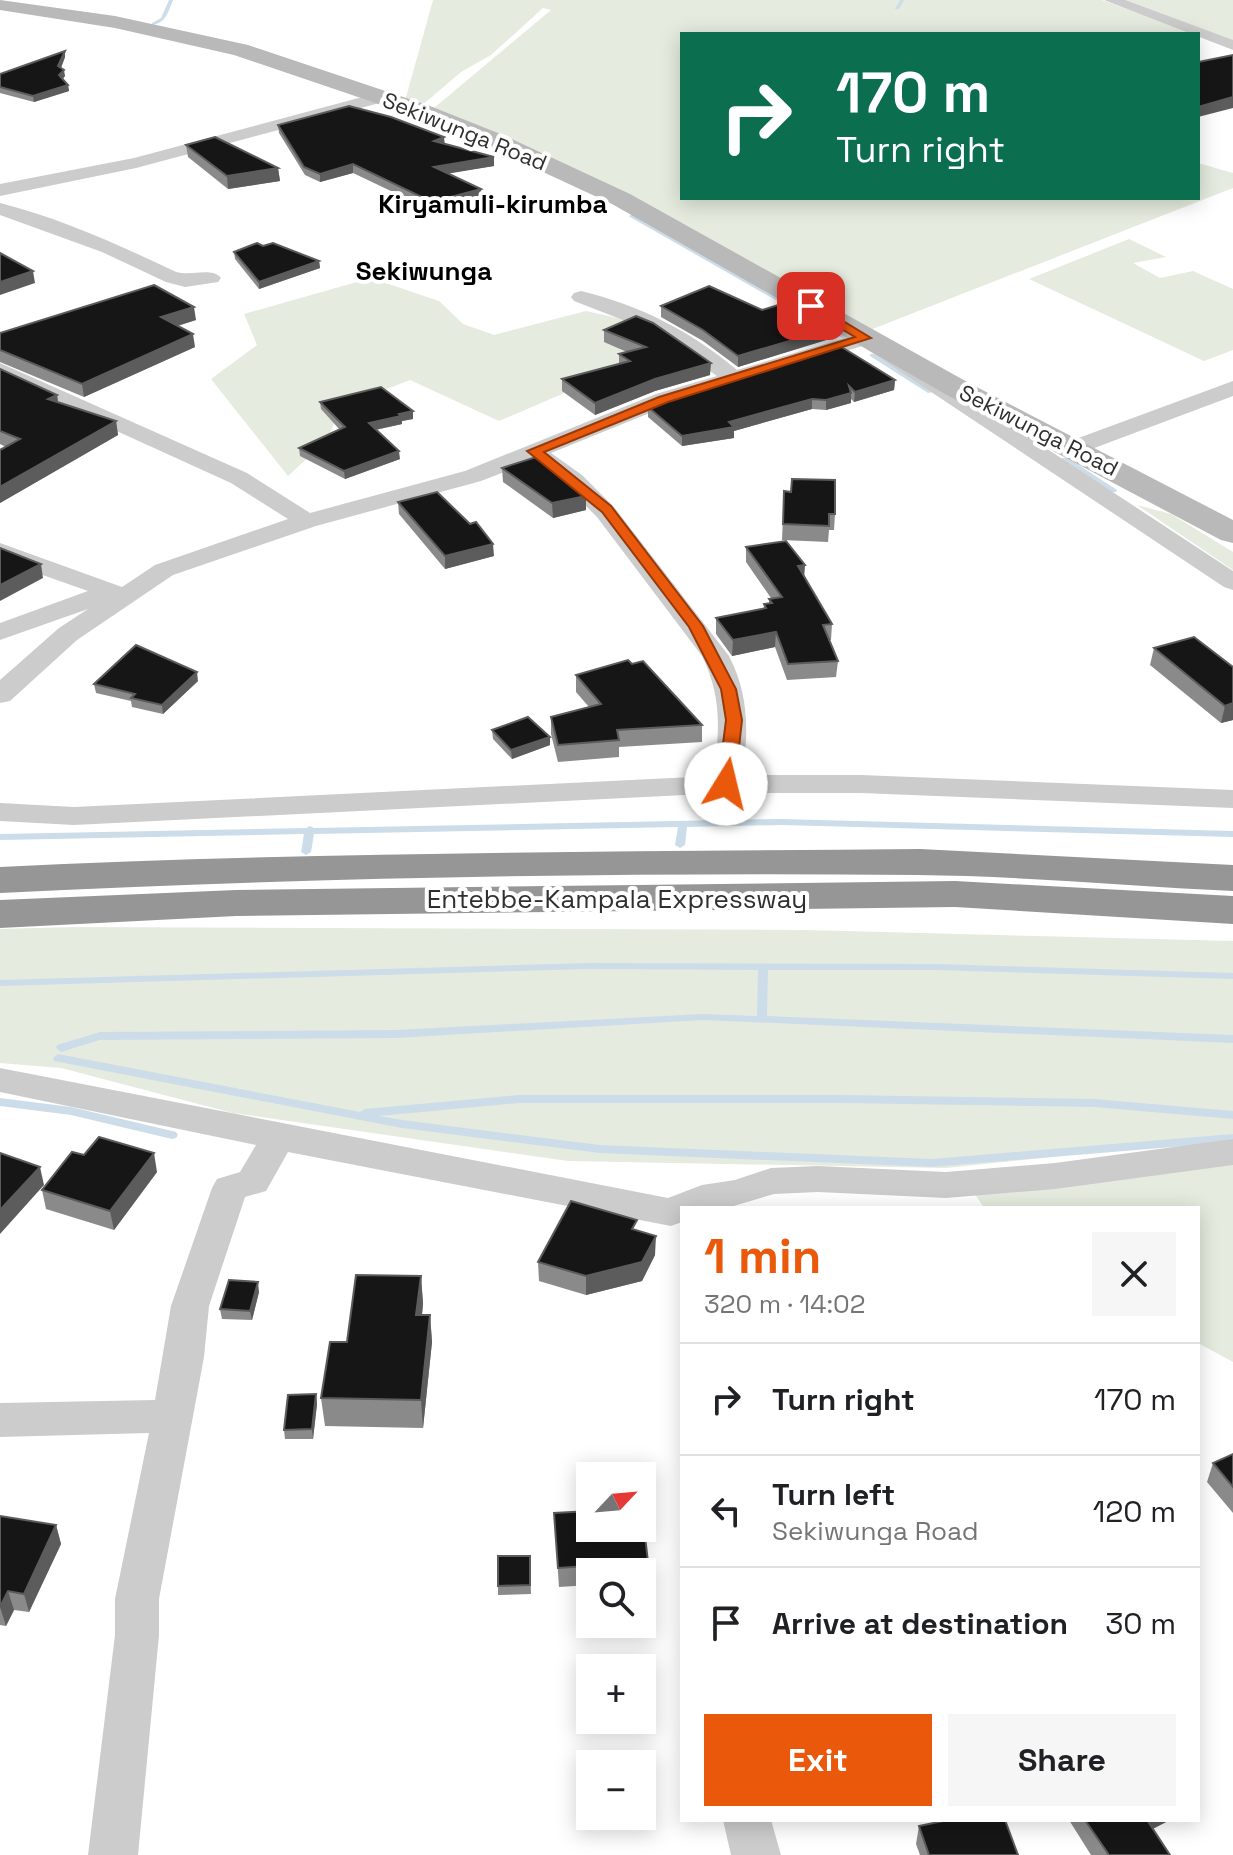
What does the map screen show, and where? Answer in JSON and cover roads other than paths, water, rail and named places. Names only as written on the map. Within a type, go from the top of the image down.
[{"type":"highway","name":"Entebbe-Kampala Expressway","points":[[0,880],[145,873],[501,865],[920,862],[1233,878]]},
{"type":"highway","name":"Entebbe-Kampala Expressway","points":[[0,914],[236,903],[955,894],[1233,910]]},
{"type":"main road","name":"Sekiwunga Road","points":[[0,4],[212,42],[474,131],[621,199],[865,338],[1233,533]]},
{"type":"street","points":[[1111,0],[1198,32]]},
{"type":"street","points":[[1200,33],[1233,45]]},
{"type":"street","points":[[0,192],[150,159],[381,97]]},
{"type":"street","points":[[0,209],[109,248],[173,278],[185,281],[211,278]]},
{"type":"street","points":[[581,297],[658,323],[699,347],[733,378]]},
{"type":"street","points":[[0,632],[164,570],[307,521],[473,476],[664,399],[865,338],[1233,582]]},
{"type":"street","points":[[0,370],[239,478],[307,521]]},
{"type":"street","points":[[1073,448],[1233,388]]},
{"type":"street","points":[[533,451],[558,467],[606,509],[696,626],[726,680],[731,704],[734,720],[726,784]]},
{"type":"street","points":[[0,551],[112,591]]},
{"type":"street","points":[[0,695],[68,634],[164,570]]},
{"type":"street","points":[[0,812],[74,816],[726,784],[892,785],[1233,799]]},
{"type":"street","points":[[0,1080],[671,1212],[680,1209]]},
{"type":"street","points":[[113,1855],[137,1635],[137,1599],[184,1357],[190,1306],[230,1188],[253,1182],[278,1137]]},
{"type":"street","points":[[701,1203],[771,1181],[818,1179],[946,1185],[1055,1176],[1233,1152]]},
{"type":"street","points":[[0,1420],[171,1416]]},
{"type":"street","points":[[748,1822],[756,1855]]},
{"type":"waterway","points":[[154,24],[163,19],[171,0]]},
{"type":"waterway","points":[[897,8],[902,0]]},
{"type":"waterway","points":[[632,216],[846,338]]},
{"type":"waterway","points":[[872,355],[930,392]]},
{"type":"waterway","points":[[1065,460],[1113,490]]},
{"type":"waterway","points":[[310,831],[781,822],[1233,834]]},
{"type":"waterway","points":[[680,845],[683,824]]},
{"type":"waterway","points":[[0,837],[310,831]]},
{"type":"waterway","points":[[306,852],[310,831]]},
{"type":"waterway","points":[[0,983],[590,966],[763,966]]},
{"type":"waterway","points":[[762,1019],[763,966]]},
{"type":"waterway","points":[[763,966],[936,967],[1233,976]]},
{"type":"waterway","points":[[61,1048],[100,1036],[396,1034],[703,1017],[762,1019]]},
{"type":"waterway","points":[[762,1019],[1233,1039]]},
{"type":"waterway","points":[[58,1058],[402,1124],[600,1149],[932,1163],[1233,1138]]},
{"type":"waterway","points":[[365,1113],[519,1099],[842,1099],[1094,1103],[1233,1115]]},
{"type":"waterway","points":[[0,1102],[71,1111],[172,1135]]},
{"type":"district","name":"Kiryamuli-kirumba","points":[[493,204]]},
{"type":"district","name":"Sekiwunga","points":[[424,271]]}]
